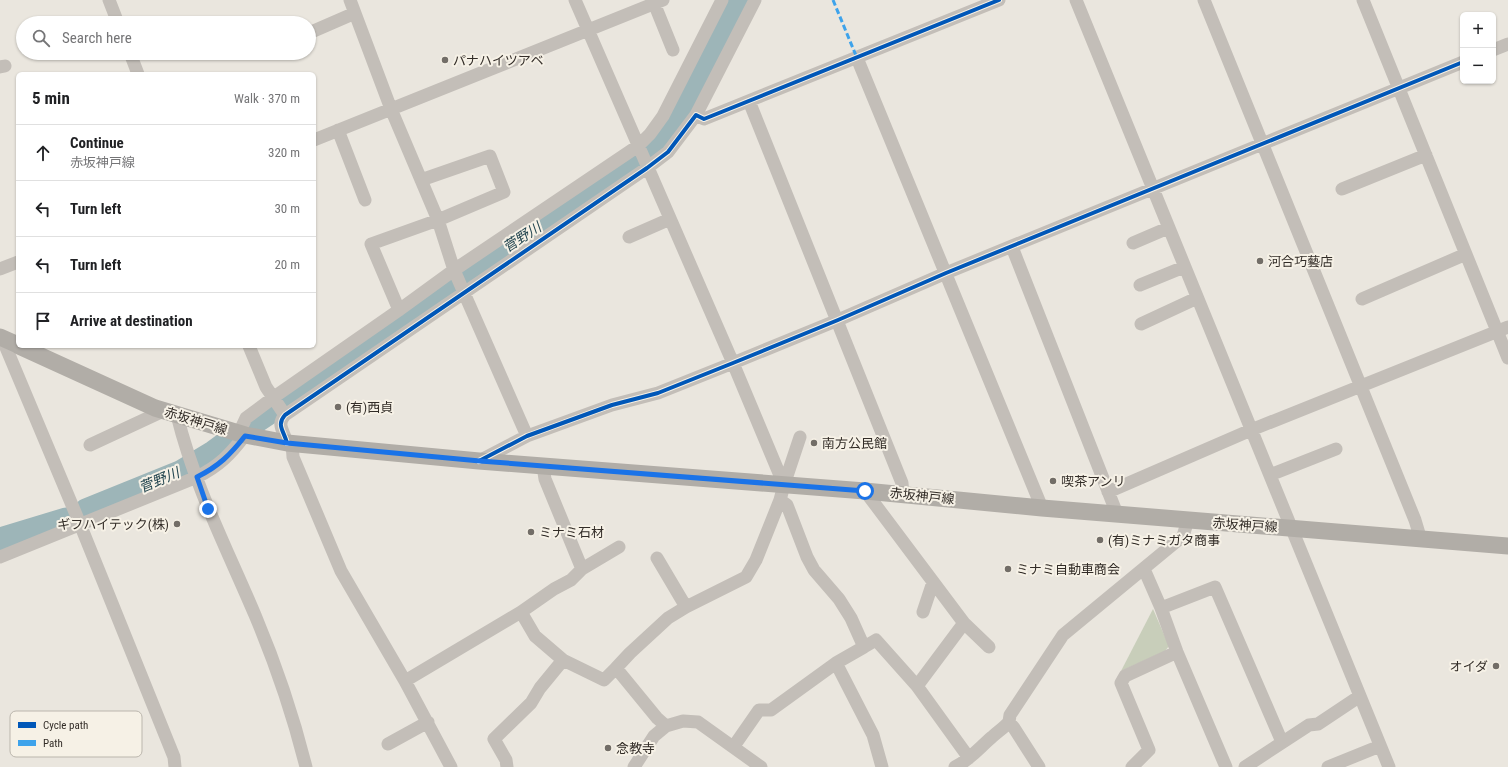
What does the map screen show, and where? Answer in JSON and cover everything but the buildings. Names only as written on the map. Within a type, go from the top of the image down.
[{"type":"main road","name":"赤坂神戸線","points":[[1,338],[16,345]]},
{"type":"main road","name":"赤坂神戸線","points":[[23,348],[155,408],[242,434],[290,443],[543,466],[782,492],[865,491],[1042,508],[1508,546]]},
{"type":"street","points":[[109,0],[115,16]]},
{"type":"street","points":[[350,0],[391,109],[438,220],[459,280],[527,436]]},
{"type":"street","points":[[575,0],[733,363],[807,557],[814,570],[839,599],[851,618],[864,647]]},
{"type":"street","points":[[0,557],[197,477],[212,469],[232,453],[242,434],[246,418],[279,406],[459,280],[638,146],[650,134],[663,116],[722,0]]},
{"type":"street","points":[[279,406],[399,310],[459,280],[648,168],[668,152],[696,115],[755,0]]},
{"type":"street","points":[[696,115],[704,119],[999,0]]},
{"type":"street","points":[[1076,0],[1389,767]]},
{"type":"street","points":[[1204,0],[1261,144],[1415,520],[1421,540]]},
{"type":"street","points":[[1362,0],[1466,254],[1503,329],[1508,358]]},
{"type":"street","points":[[316,139],[587,29],[658,2],[673,50]]},
{"type":"street","points":[[316,30],[355,13]]},
{"type":"street","points":[[1496,49],[1508,44]]},
{"type":"street","points":[[857,58],[1042,508]]},
{"type":"street","points":[[133,60],[137,72]]},
{"type":"street","points":[[480,461],[527,436],[612,405],[658,393],[838,320],[946,273],[1460,63]]},
{"type":"street","points":[[749,101],[902,483],[903,494]]},
{"type":"street","points":[[338,130],[365,200]]},
{"type":"street","points":[[1342,189],[1426,155]]},
{"type":"street","points":[[399,310],[371,244],[438,220],[504,192],[490,156],[421,180]]},
{"type":"street","points":[[629,237],[670,219]]},
{"type":"street","points":[[1133,243],[1168,228]]},
{"type":"street","points":[[1012,246],[1117,514]]},
{"type":"street","points":[[1362,299],[1466,254]]},
{"type":"street","points":[[0,269],[16,263]]},
{"type":"street","points":[[1140,285],[1184,267]]},
{"type":"street","points":[[1141,324],[1197,298]]},
{"type":"street","points":[[1108,492],[1251,430],[1503,329]]},
{"type":"street","points":[[1,338],[80,524],[174,757],[175,767]]},
{"type":"street","points":[[250,348],[266,387],[279,406],[281,419],[280,424],[290,443],[294,457],[341,571],[405,680],[451,767]]},
{"type":"street","points":[[90,445],[170,413],[197,477],[208,509],[255,616],[286,694],[306,767]]},
{"type":"street","points":[[521,612],[535,636],[564,660],[604,680],[630,653],[668,618],[686,607],[746,577],[756,560],[782,492],[800,437]]},
{"type":"street","points":[[1270,475],[1336,449]]},
{"type":"street","points":[[543,466],[545,479],[582,569]]},
{"type":"street","points":[[865,491],[964,623],[989,647]]},
{"type":"street","points":[[955,767],[963,763],[994,735],[1002,730],[1009,722],[1010,715],[1063,634],[1183,536],[1188,520]]},
{"type":"street","points":[[405,680],[521,612],[554,589],[571,580],[582,569],[619,546]]},
{"type":"street","points":[[657,558],[686,607]]},
{"type":"street","points":[[1144,569],[1161,608],[1177,652],[1226,767]]},
{"type":"street","points":[[923,612],[933,582]]},
{"type":"street","points":[[1161,608],[1215,587],[1282,742]]},
{"type":"street","points":[[917,686],[964,623]]},
{"type":"street","points":[[734,746],[759,710],[771,710],[836,663],[876,640],[917,686],[968,758]]},
{"type":"street","points":[[1132,767],[1149,750],[1121,683],[1125,676],[1177,652]]},
{"type":"street","points":[[507,767],[506,760],[494,739],[531,703],[540,688],[564,660]]},
{"type":"street","points":[[836,663],[874,735],[882,767]]},
{"type":"street","points":[[616,668],[657,718],[666,726]]},
{"type":"street","points":[[1245,767],[1309,725],[1318,724],[1360,696]]},
{"type":"street","points":[[634,767],[654,736],[666,726],[683,720],[698,722],[734,746],[761,767]]},
{"type":"street","points":[[388,744],[428,722]]},
{"type":"street","points":[[1009,722],[1040,767]]},
{"type":"street","points":[[1328,767],[1380,746]]},
{"type":"green space","points":[[1153,609],[1169,646],[1165,651],[1121,671]]},
{"type":"waterway","name":"菅野川","points":[[250,426],[295,396],[382,329],[612,180],[657,148],[685,106],[739,0]]},
{"type":"waterway","name":"菅野川","points":[[86,510],[180,472],[228,441]]},
{"type":"waterway","name":"菅野川","points":[[0,539],[66,519]]},
{"type":"marked path","points":[[833,0],[857,58]]},
{"type":"cycle path","points":[[287,443],[281,425],[282,419],[285,415],[647,168],[668,152],[696,115],[704,119],[999,0]]},
{"type":"cycle path","points":[[479,461],[527,436],[612,405],[658,393],[838,320],[946,273],[1460,63]]},
{"type":"place","name":"パナハイツアベ","points":[[445,60]]},
{"type":"place","name":"河合巧藝店","points":[[1260,261]]},
{"type":"place","name":"(有)西貞","points":[[338,407]]},
{"type":"place","name":"南方公民館","points":[[814,443]]},
{"type":"place","name":"喫茶アンリ","points":[[1053,481]]},
{"type":"place","name":"ギフハイテック(株)","points":[[177,524]]},
{"type":"place","name":"ミナミ石材","points":[[531,532]]},
{"type":"place","name":"(有)ミナミガタ商事","points":[[1100,540]]},
{"type":"place","name":"ミナミ自動車商会","points":[[1008,569]]},
{"type":"place","name":"オイダ","points":[[1496,666]]},
{"type":"place","name":"念教寺","points":[[608,748]]},
{"type":"route","points":[[208,509],[197,477],[212,469],[232,453],[245,436],[287,443],[480,461],[865,491]]}]
